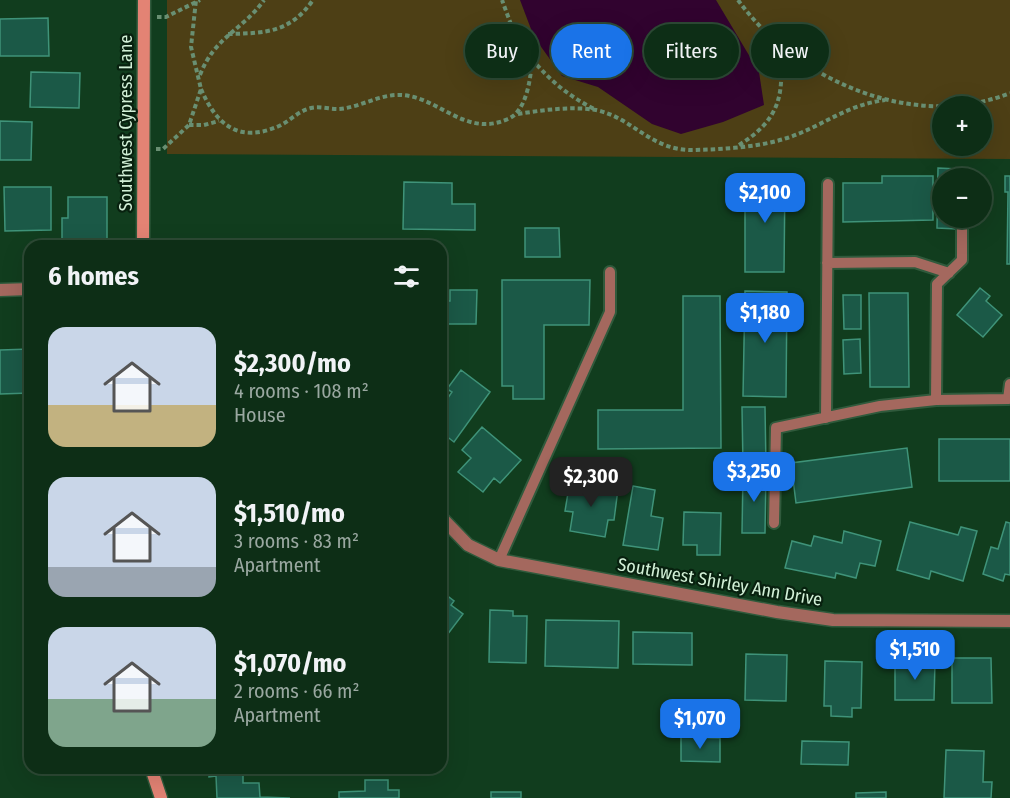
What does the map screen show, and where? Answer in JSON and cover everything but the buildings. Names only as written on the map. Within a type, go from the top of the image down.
[{"type":"main road","name":"Southwest Cypress Lane","points":[[143,240],[144,0]]},
{"type":"main road","points":[[153,774],[161,798]]},
{"type":"street","points":[[0,290],[24,290]]},
{"type":"street","name":"Southwest Shirley Ann Drive","points":[[447,523],[468,545],[499,560],[777,612],[832,620],[1010,621]]},
{"type":"lane","points":[[826,417],[828,184]]},
{"type":"lane","points":[[936,400],[937,284],[962,260],[962,228]]},
{"type":"lane","points":[[827,263],[915,262],[949,273]]},
{"type":"lane","points":[[499,560],[610,312],[610,272]]},
{"type":"lane","points":[[774,523],[776,428],[880,406],[936,400],[1008,399],[1010,384]]},
{"type":"path","points":[[200,75],[214,47],[255,12],[264,0]]},
{"type":"path","points":[[227,34],[274,31],[290,24],[313,0]]},
{"type":"path","points":[[502,0],[511,24]]},
{"type":"path","points":[[738,0],[759,24]]},
{"type":"path","points":[[144,17],[166,17],[197,1]]},
{"type":"path","points":[[144,150],[163,149],[189,125],[201,88],[200,75],[191,46],[197,1]]},
{"type":"path","points":[[539,67],[566,93],[623,122],[653,141],[675,149],[738,146],[788,138],[842,110],[864,103],[885,100]]},
{"type":"path","points":[[518,114],[528,78]]},
{"type":"path","points":[[738,146],[773,116],[780,101],[783,78]]},
{"type":"path","points":[[828,78],[885,100],[925,105],[967,104],[1010,93]]},
{"type":"path","points":[[201,88],[219,122]]},
{"type":"path","points":[[189,125],[204,126],[219,122],[242,132],[262,131],[280,126],[312,107],[338,109],[395,95],[414,96],[459,119],[472,123],[507,120],[518,114],[546,109],[597,110]]},
{"type":"shaded area","points":[[167,0],[1010,0],[1010,159],[167,154]]},
{"type":"shaded area","points":[[520,0],[716,0],[730,24],[644,24],[644,78],[739,78],[739,39],[751,59],[751,78],[760,78],[764,105],[723,122],[681,134],[652,124],[598,87],[569,78],[632,78],[632,24],[551,24],[551,61],[539,44],[539,24],[529,24]]}]
